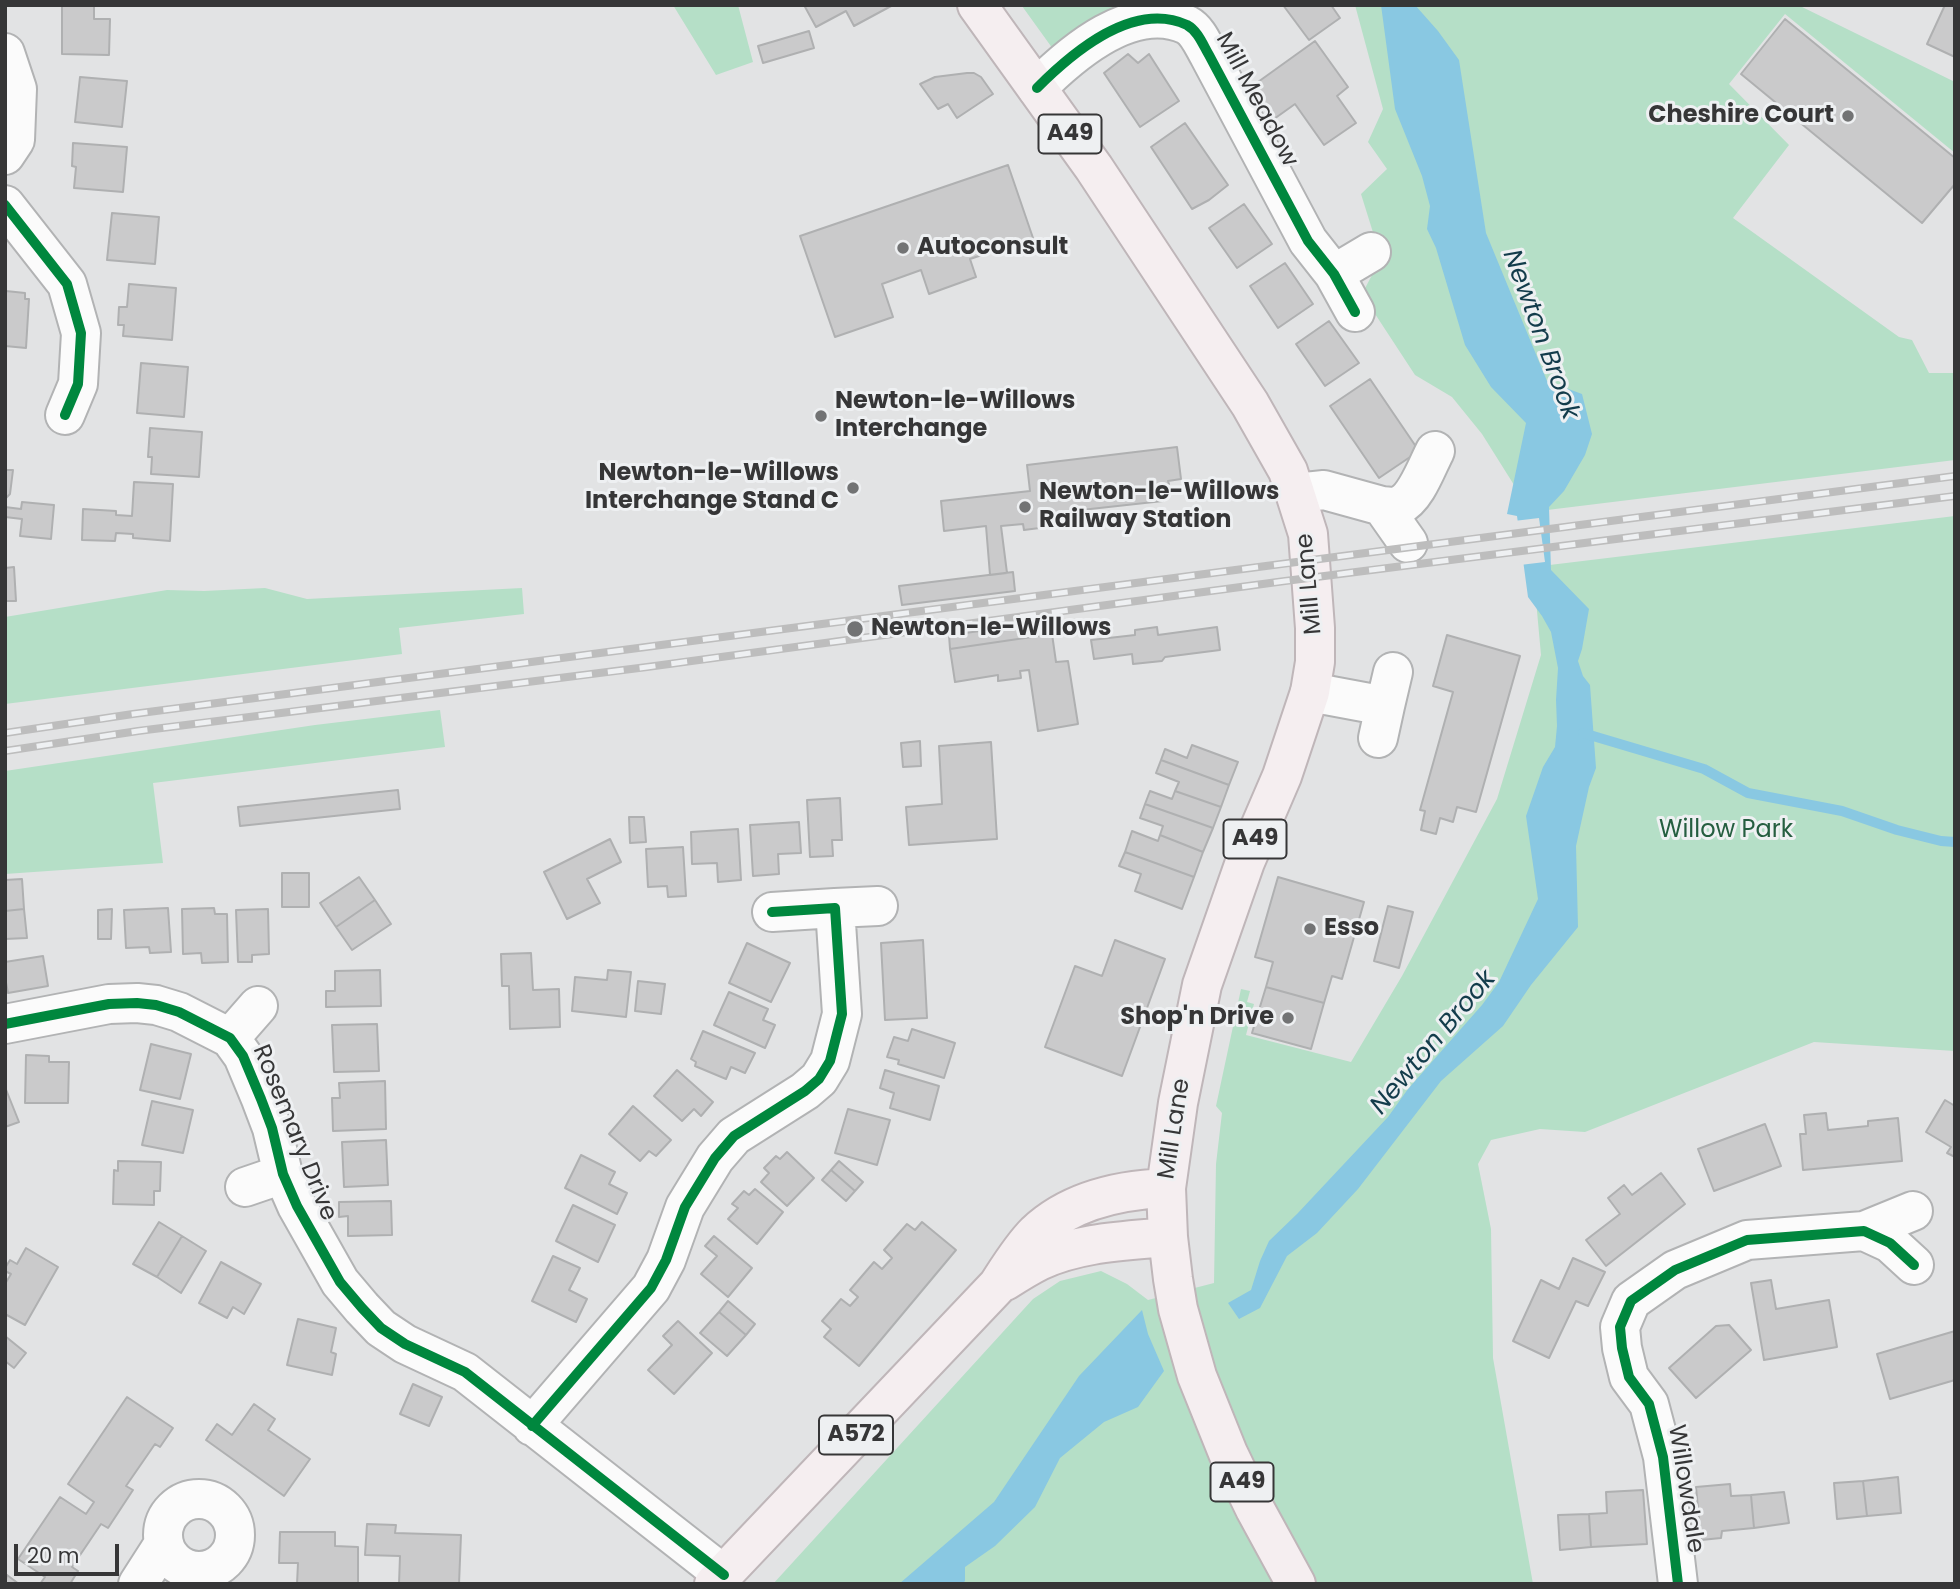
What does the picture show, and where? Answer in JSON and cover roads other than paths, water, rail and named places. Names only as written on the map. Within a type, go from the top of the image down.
[{"type":"main road","name":"Mill Lane","points":[[977,5],[1094,168],[1250,404],[1288,471],[1308,534],[1315,628],[1315,662],[1310,692],[1282,776],[1245,862],[1202,985],[1178,1103],[1166,1188],[1168,1237]]},
{"type":"main road","name":"A572","points":[[719,1579],[998,1285],[1034,1235],[1052,1219],[1091,1200],[1116,1193],[1166,1188]]},
{"type":"main road","name":"A572","points":[[998,1285],[1037,1262],[1072,1249],[1168,1237]]},
{"type":"main road","name":"A49","points":[[1168,1237],[1178,1309],[1197,1376],[1228,1453],[1296,1584]]},
{"type":"street","name":"Mill Meadow","points":[[1037,88],[1095,37],[1122,21],[1156,15],[1188,25],[1197,34],[1209,55],[1308,241],[1334,274],[1355,312]]},
{"type":"street","points":[[5,53],[17,89],[15,140],[5,155]]},
{"type":"street","points":[[5,205],[66,284],[81,333],[78,384],[62,415]]},
{"type":"street","points":[[1334,274],[1371,252]]},
{"type":"street","points":[[1296,493],[1324,490],[1387,506],[1401,505],[1412,495],[1435,451]]},
{"type":"street","points":[[1387,506],[1408,543]]},
{"type":"street","points":[[1310,692],[1385,705]]},
{"type":"street","points":[[772,912],[878,906]]},
{"type":"street","points":[[532,1426],[651,1288],[666,1260],[685,1207],[715,1158],[734,1136],[805,1091],[819,1079],[830,1061],[842,1014],[835,908]]},
{"type":"street","name":"Rosemary Drive","points":[[5,1024],[109,1004],[137,1003],[179,1012],[230,1038],[243,1056],[261,1099],[272,1128],[283,1174],[297,1206],[340,1282],[362,1308],[381,1328],[405,1345],[466,1372],[719,1579]]},
{"type":"street","name":"Rosemary Drive","points":[[230,1038],[258,1006]]},
{"type":"street","name":"Rosemary Drive","points":[[245,1187],[283,1174]]},
{"type":"street","name":"Willowdale","points":[[1678,1584],[1663,1457],[1649,1404],[1629,1377],[1622,1348],[1620,1327],[1631,1301],[1675,1270],[1747,1240],[1864,1231],[1913,1211]]},
{"type":"street","points":[[1864,1231],[1890,1243],[1914,1265]]},
{"type":"street","points":[[138,1584],[163,1545]]},
{"type":"water","points":[[1381,5],[1415,5],[1459,60],[1486,233],[1547,381],[1582,394],[1592,434],[1585,455],[1564,491],[1549,507],[1551,570],[1589,609],[1578,661],[1583,676],[1590,685],[1596,768],[1576,846],[1578,927],[1531,985],[1503,1026],[1441,1081],[1358,1189],[1317,1233],[1287,1256],[1260,1308],[1239,1319],[1228,1303],[1251,1290],[1269,1241],[1388,1117],[1408,1089],[1499,982],[1538,899],[1526,816],[1543,767],[1555,747],[1558,668],[1551,632],[1528,597],[1517,516],[1507,514],[1526,423],[1491,387],[1465,345],[1436,248],[1427,229],[1430,206],[1422,176],[1395,109]]},
{"type":"water","points":[[1142,1310],[1148,1334],[1164,1371],[1138,1407],[1104,1422],[1060,1458],[1035,1507],[995,1546],[965,1567],[965,1581],[962,1584],[899,1584],[994,1502],[1079,1376]]},
{"type":"waterway","points":[[1583,733],[1704,769],[1748,793],[1842,811],[1897,830],[1955,842]]},
{"type":"railway","points":[[5,733],[133,714],[1955,476]]},
{"type":"railway","points":[[5,751],[138,731],[647,667],[1285,581],[1955,496]]},
{"type":"place","name":"Cheshire Court","points":[[1848,116]]},
{"type":"place","name":"Autoconsult","points":[[903,248]]},
{"type":"place","name":"Newton-le-Willows Interchange","points":[[821,416]]},
{"type":"place","name":"Newton-le-Willows Interchange Stand C","points":[[853,488]]},
{"type":"place","name":"Newton-le-Willows Railway Station","points":[[1025,507]]},
{"type":"place","name":"Newton-le-Willows","points":[[855,629]]},
{"type":"place","name":"Esso","points":[[1310,929]]},
{"type":"place","name":"Shop'n Drive","points":[[1288,1018]]},
{"type":"water label","name":"Newton Brook","points":[[1540,335]]},
{"type":"water label","name":"Newton Brook","points":[[1434,1043]]},
{"type":"park label","name":"Willow Park","points":[[1726,831]]}]
